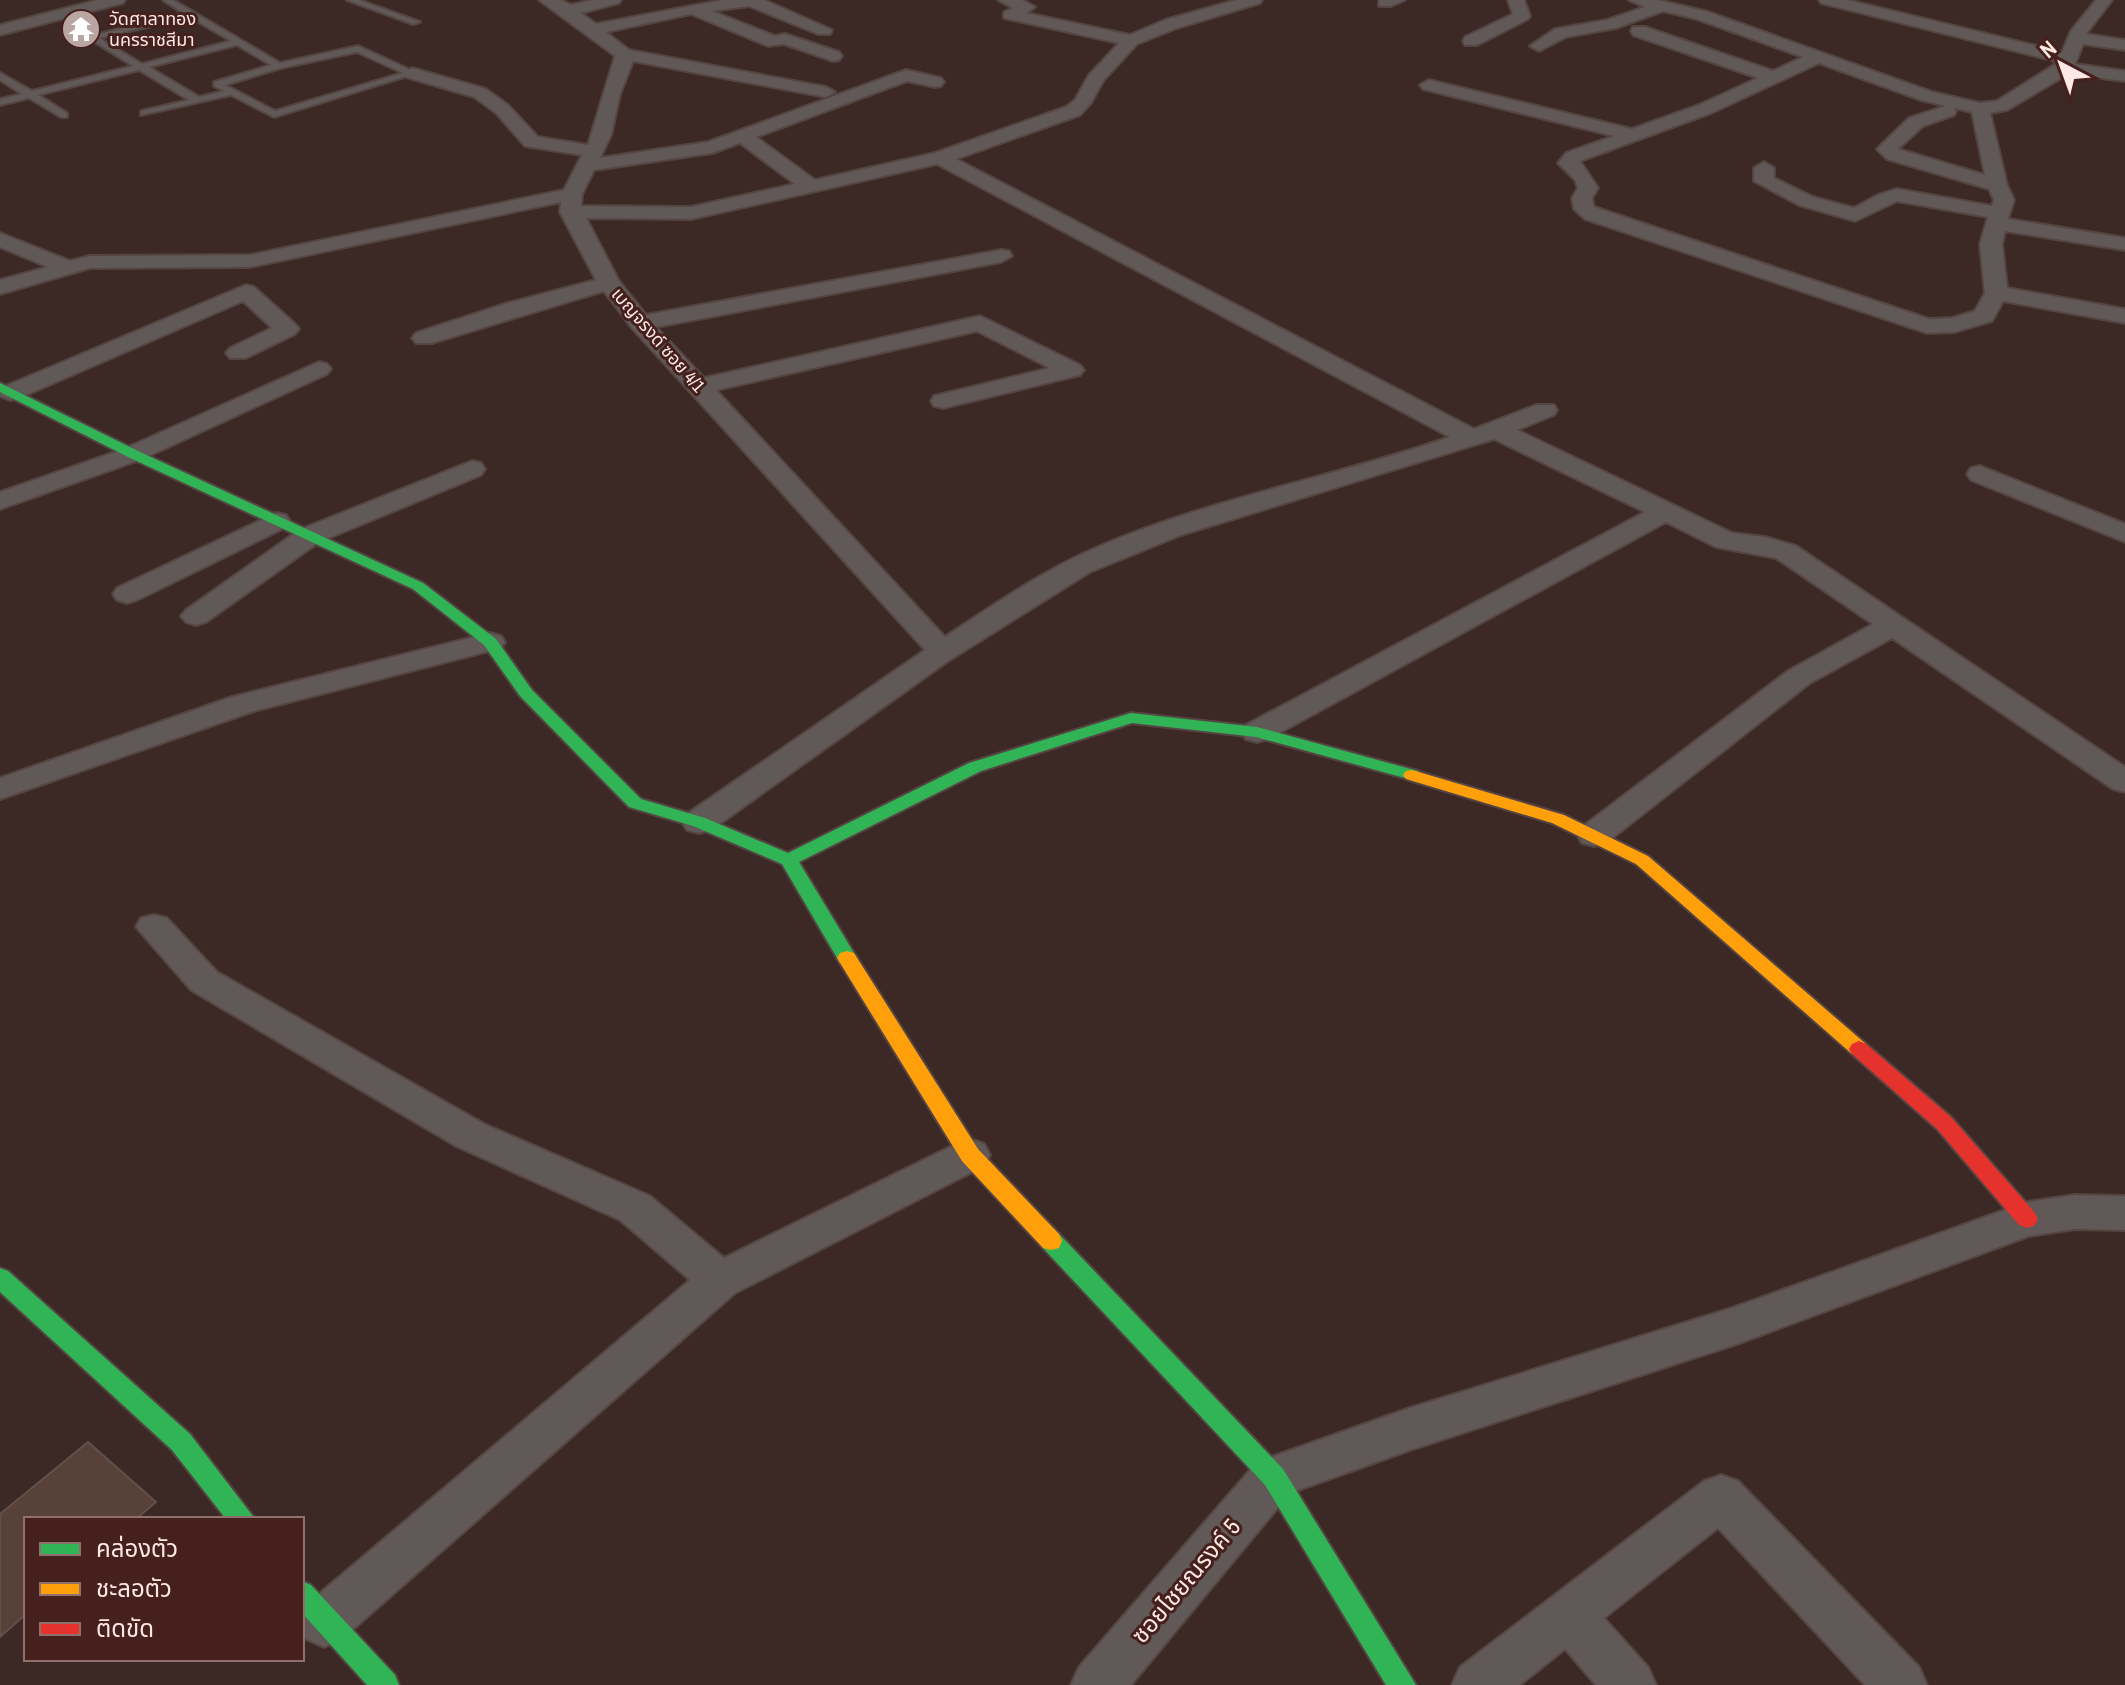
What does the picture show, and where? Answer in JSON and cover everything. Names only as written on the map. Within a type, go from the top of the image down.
[{"type":"street","points":[[0,30],[117,0]]},
{"type":"street","points":[[547,0],[568,11],[624,54],[826,92]]},
{"type":"street","points":[[568,11],[613,0]]},
{"type":"street","points":[[593,30],[753,0],[824,30]]},
{"type":"street","points":[[1006,0],[1027,7],[1010,15],[1131,40]]},
{"type":"street","points":[[1191,0],[1216,13]]},
{"type":"street","points":[[0,287],[89,262],[250,261],[571,203],[691,213],[940,158],[1073,111],[1082,103],[1095,79],[1131,40],[1171,24],[1254,0]]},
{"type":"street","points":[[1471,41],[1522,16],[1516,0]]},
{"type":"street","points":[[1637,0],[1672,4],[1927,96],[1980,108],[2001,106],[2066,64],[2077,38],[2104,0]]},
{"type":"street","points":[[1827,0],[2066,64],[2125,76]]},
{"type":"street","points":[[1539,46],[1561,33],[1610,24],[1672,4]]},
{"type":"street","points":[[695,10],[774,42],[785,39],[833,56]]},
{"type":"street","points":[[0,11],[29,22]]},
{"type":"street","points":[[1639,31],[1775,78]]},
{"type":"street","points":[[2077,38],[2125,45]]},
{"type":"street","points":[[571,203],[588,158],[602,135],[624,54]]},
{"type":"street","points":[[1820,56],[1705,109],[1573,157],[1568,163],[1584,178],[1588,188],[1582,198],[1584,209],[1592,215],[1927,326],[1954,325],[1984,316],[1996,293],[1991,244],[2004,200],[1997,185],[1980,108]]},
{"type":"street","points":[[412,73],[480,93],[502,109],[532,142],[588,158],[682,153],[744,137],[906,75],[935,82]]},
{"type":"street","points":[[1429,85],[1630,134]]},
{"type":"street","points":[[1947,111],[1916,122],[1887,149],[1894,155],[1997,185]]},
{"type":"street","points":[[744,137],[812,187]]},
{"type":"street","points":[[940,158],[1485,434],[1726,541],[1765,545],[1786,552],[2125,782]]},
{"type":"street","points":[[1764,168],[1764,181],[1779,190],[1855,215],[1867,212],[1887,197],[1897,195],[2125,244]]},
{"type":"street","name":"เบญจรงด์ ซอย 4/1","points":[[571,203],[609,283],[640,323],[942,651]]},
{"type":"street","points":[[0,239],[67,267]]},
{"type":"street","points":[[0,264],[33,253]]},
{"type":"street","points":[[640,323],[1001,256]]},
{"type":"street","points":[[246,292],[250,261]]},
{"type":"street","points":[[424,338],[516,308],[609,283]]},
{"type":"street","points":[[238,353],[287,329],[246,292]]},
{"type":"street","points":[[5,390],[246,292]]},
{"type":"street","points":[[1996,293],[2125,316]]},
{"type":"street","points":[[699,387],[980,323],[1072,370],[943,401]]},
{"type":"street","points":[[0,501],[133,454],[319,369]]},
{"type":"street","points":[[5,390],[133,454],[418,586],[490,642],[526,693],[635,803],[699,822],[789,860],[970,1155],[1274,1477],[1402,1685]]},
{"type":"street","points":[[699,822],[942,651],[1051,580],[1117,549],[1485,434],[1545,410]]},
{"type":"street","points":[[196,616],[309,536],[472,469]]},
{"type":"street","points":[[1980,474],[2125,534]]},
{"type":"street","points":[[1257,732],[1665,512]]},
{"type":"street","points":[[127,594],[276,521]]},
{"type":"street","points":[[1594,835],[1799,677],[1895,624]]},
{"type":"street","points":[[0,789],[243,704],[490,642]]},
{"type":"street","points":[[789,860],[975,767],[1131,718],[1257,732],[1370,762],[1558,819],[1642,860],[1944,1123],[2027,1219]]},
{"type":"street","points":[[154,927],[204,981],[470,1135],[635,1208],[720,1280]]},
{"type":"street","points":[[385,1685],[313,1608],[720,1280],[970,1155]]},
{"type":"street","points":[[2075,1212],[2125,1232]]},
{"type":"street","points":[[1274,1477],[1410,1429],[1734,1326],[2027,1219],[2075,1212],[2125,1213]]},
{"type":"street","points":[[0,1278],[181,1442],[240,1517]]},
{"type":"street","name":"ซอยไชยณรงค์ 5","points":[[1097,1685],[1274,1477]]},
{"type":"street","points":[[1478,1685],[1721,1497],[1901,1685]]},
{"type":"street","points":[[1568,1615],[1630,1685]]},
{"type":"lane","points":[[167,0],[279,66]]},
{"type":"lane","points":[[351,0],[416,22]]},
{"type":"lane","points":[[191,14],[91,37],[198,101]]},
{"type":"lane","points":[[0,102],[239,42]]},
{"type":"lane","points":[[358,49],[412,73],[274,114],[217,84],[279,66],[358,49]]},
{"type":"lane","points":[[0,76],[64,115]]},
{"type":"lane","points":[[144,113],[233,92]]},
{"type":"building","points":[[88,1442],[156,1502],[138,1517],[24,1517],[24,1616],[0,1637],[0,1514]]},
{"type":"traffic: fast","points":[[0,387],[133,454],[418,586],[490,642],[526,693],[635,803],[699,822],[789,860],[847,958]]},
{"type":"traffic: fast","points":[[789,860],[975,767],[1131,718],[1257,732],[1412,775]]},
{"type":"traffic: fast","points":[[1051,1241],[1274,1477],[1402,1685]]},
{"type":"traffic: fast","points":[[0,1278],[181,1442],[240,1517]]},
{"type":"traffic: fast","points":[[304,1596],[385,1685]]},
{"type":"traffic: slow","points":[[1412,775],[1558,819],[1642,860],[1859,1049]]},
{"type":"traffic: slow","points":[[847,958],[970,1155],[1051,1241]]},
{"type":"traffic: jam","points":[[1859,1049],[1944,1123],[2027,1219]]},
{"type":"place","name":"วัดศาลาทอง นครราชสีมา","points":[[81,29]]}]
